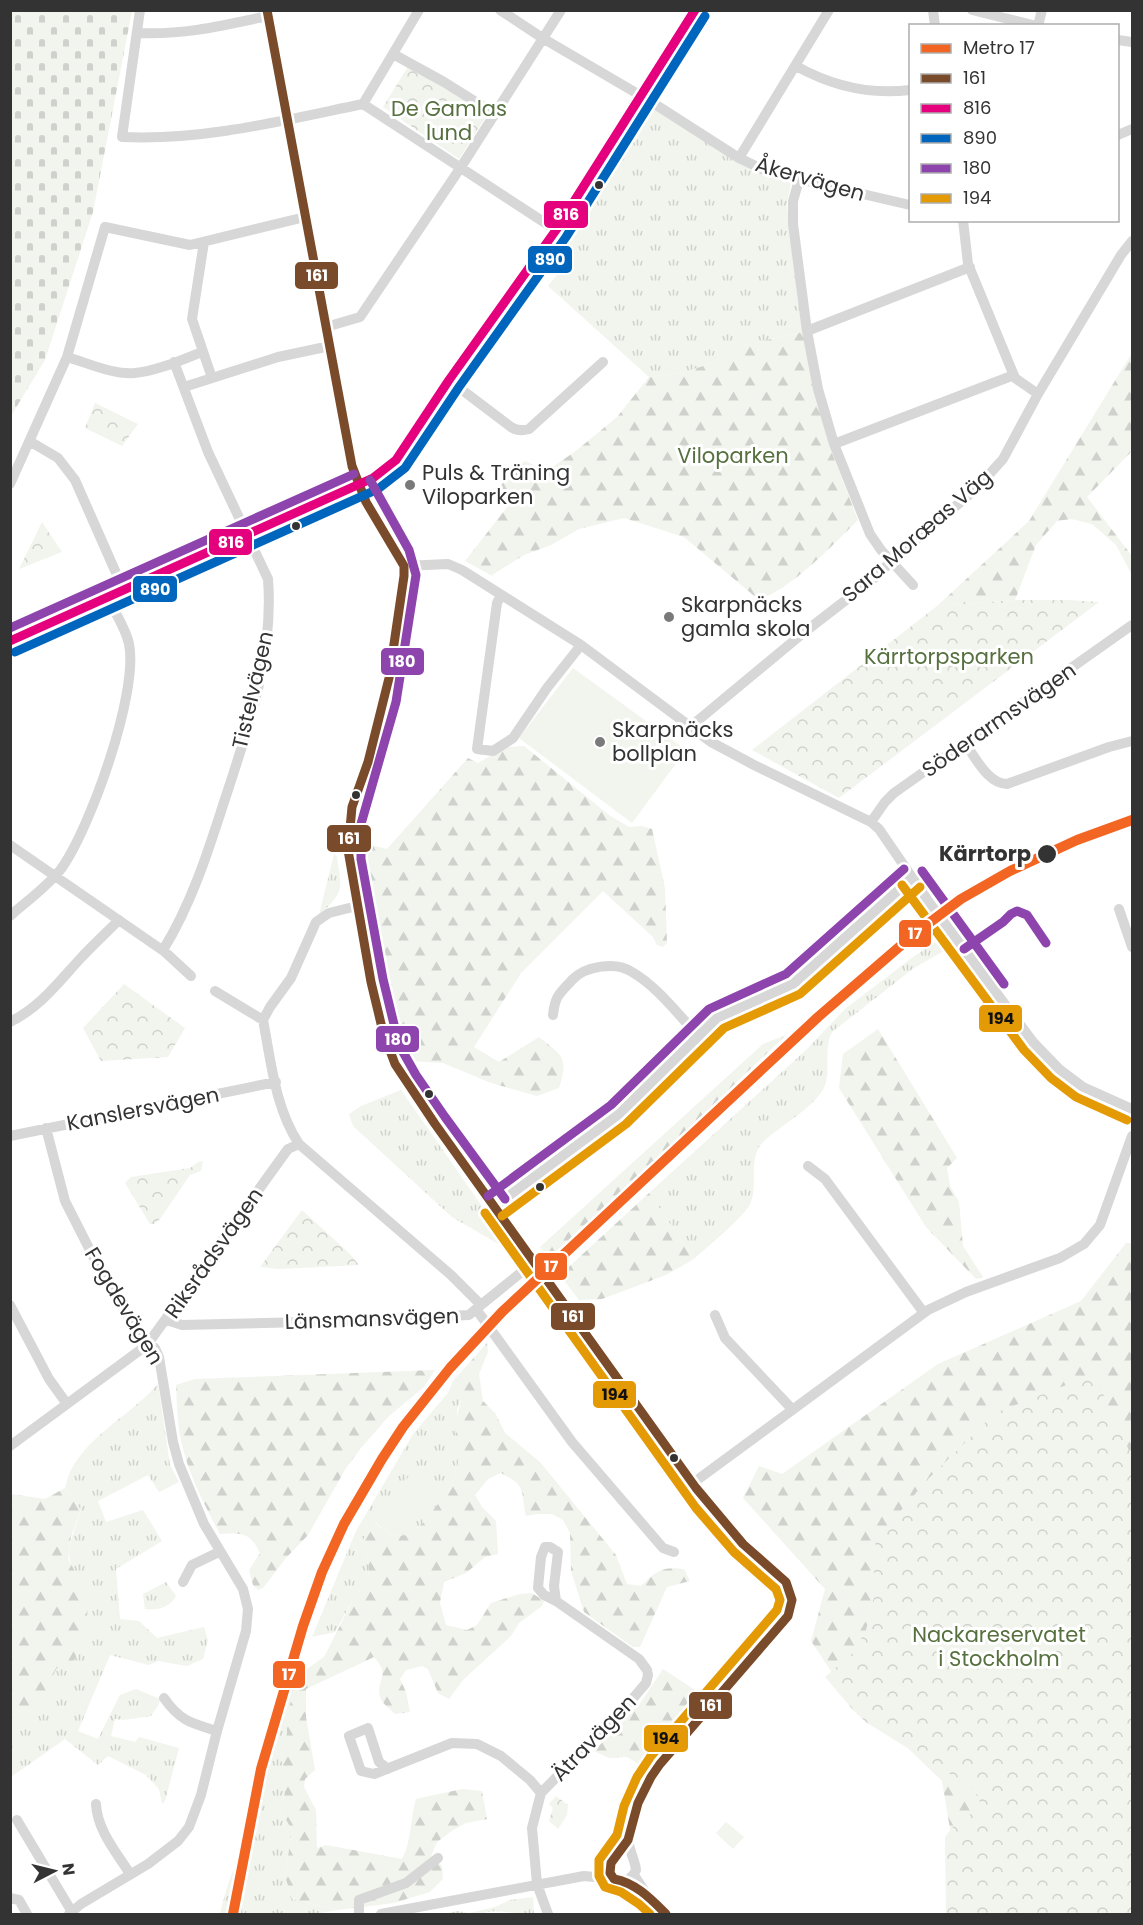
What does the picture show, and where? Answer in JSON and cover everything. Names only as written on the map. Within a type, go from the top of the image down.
[{"type":"street","points":[[140,10],[122,136],[143,138],[187,135],[363,104],[556,230]]},
{"type":"street","points":[[363,104],[419,10]]},
{"type":"street","name":"Åkervägen","points":[[500,10],[739,158],[768,171],[799,180],[909,205]]},
{"type":"street","points":[[326,327],[360,317],[461,167],[561,10]]},
{"type":"street","points":[[10,641],[358,485],[379,475],[396,460],[448,380],[556,230],[695,10]]},
{"type":"street","points":[[739,158],[829,10]]},
{"type":"street","points":[[972,10],[1030,24]]},
{"type":"street","points":[[137,33],[191,32],[268,13],[350,459],[358,485],[404,566],[405,576],[389,678],[368,762],[349,822],[349,860],[370,982],[388,1049],[435,1124],[693,1483],[743,1544],[786,1582],[792,1600],[788,1616],[660,1764],[645,1785],[638,1799],[628,1840],[612,1861],[609,1871],[625,1878],[666,1914]]},
{"type":"street","points":[[393,54],[495,114]]},
{"type":"street","points":[[796,66],[853,88],[888,93],[909,90]]},
{"type":"street","points":[[799,180],[793,201],[793,224],[807,331],[818,389],[834,444],[870,534],[881,550],[913,585]]},
{"type":"street","points":[[10,484],[31,442],[67,357],[105,227],[190,245],[305,217]]},
{"type":"street","points":[[963,222],[970,267],[1014,375],[1038,394]]},
{"type":"street","points":[[204,242],[192,319],[212,378]]},
{"type":"street","name":"Sara Moræas Väg","points":[[690,727],[877,576],[892,560],[976,489],[1003,459],[1038,394],[1120,255],[1132,242]]},
{"type":"street","points":[[807,331],[970,267]]},
{"type":"street","points":[[184,387],[278,357],[330,346]]},
{"type":"street","points":[[67,357],[132,374],[147,372],[202,352]]},
{"type":"street","name":"Tistelvägen","points":[[163,950],[179,925],[214,832],[248,729],[262,673],[268,637],[270,600],[268,579],[208,452],[174,362]]},
{"type":"street","points":[[448,380],[511,427],[524,430],[529,429],[603,362]]},
{"type":"street","points":[[834,444],[1014,375]]},
{"type":"street","points":[[31,442],[67,466],[124,591]]},
{"type":"street","points":[[404,566],[448,564],[462,570],[580,645],[711,742],[871,822],[879,829],[912,878],[1033,1042],[1059,1069],[1083,1087],[1132,1109]]},
{"type":"street","points":[[501,595],[497,603],[477,749],[493,751],[513,738],[580,645]]},
{"type":"street","points":[[10,916],[60,869],[84,826],[100,786],[125,701],[131,661],[129,642],[108,598]]},
{"type":"street","name":"Söderarmsvägen","points":[[871,822],[894,793],[966,745],[1132,625]]},
{"type":"street","points":[[966,745],[995,782],[1007,784],[1109,747],[1132,741]]},
{"type":"street","points":[[10,845],[163,950],[191,976]]},
{"type":"street","points":[[495,1206],[619,1114],[717,1018],[794,984],[912,878]]},
{"type":"street","points":[[357,906],[329,913],[316,922],[291,978],[263,1020],[283,1114],[298,1144],[451,1275],[478,1307],[534,1262]]},
{"type":"street","points":[[1119,909],[1132,947]]},
{"type":"street","points":[[10,1022],[27,1014],[42,1001],[119,920]]},
{"type":"street","points":[[553,1015],[556,997],[577,975],[602,966],[623,968],[630,970],[647,983],[699,1036]]},
{"type":"street","points":[[215,991],[263,1020]]},
{"type":"street","name":"Kanslersvägen","points":[[10,1136],[276,1082]]},
{"type":"street","name":"Fogdevägen","points":[[17,1820],[71,1913],[165,1852],[178,1841],[189,1827],[201,1795],[246,1631],[248,1609],[243,1589],[204,1524],[179,1464],[172,1442],[163,1369],[159,1357],[149,1343],[141,1338],[97,1264],[65,1201],[46,1128]]},
{"type":"street","points":[[693,1483],[924,1313],[966,1292],[1060,1258],[1084,1244],[1100,1225],[1132,1136]]},
{"type":"street","name":"Riksrådsvägen","points":[[10,1446],[149,1343],[288,1149],[298,1144]]},
{"type":"street","points":[[808,1166],[825,1179],[924,1313]]},
{"type":"street","points":[[10,1305],[14,1322],[67,1404]]},
{"type":"street","name":"Länsmansvägen","points":[[167,1320],[182,1325],[345,1321],[469,1315],[478,1307],[572,1442],[663,1548],[674,1552]]},
{"type":"street","points":[[715,1315],[725,1338],[792,1410]]},
{"type":"street","points":[[183,1582],[192,1565],[219,1552]]},
{"type":"street","name":"Ätravägen","points":[[548,1914],[537,1884],[532,1828],[541,1793],[629,1703],[646,1683],[648,1675],[645,1665],[639,1659],[556,1601]]},
{"type":"street","points":[[164,1698],[174,1712],[186,1722],[217,1731]]},
{"type":"street","points":[[388,1769],[379,1762],[368,1728],[349,1736],[361,1771],[374,1774],[388,1769],[452,1743],[477,1744],[501,1756],[530,1780],[541,1793]]},
{"type":"street","points":[[96,1804],[97,1817],[130,1874]]},
{"type":"street","points":[[625,1878],[635,1865],[628,1840]]},
{"type":"street","points":[[592,1876],[622,1855],[631,1855]]},
{"type":"street","points":[[359,1914],[359,1900],[406,1883],[438,1858]]},
{"type":"street","points":[[381,1914],[537,1884],[592,1876],[625,1878]]},
{"type":"street","points":[[10,1898],[19,1900],[27,1914]]},
{"type":"green space","points":[[11,10],[132,11],[93,212],[45,360],[11,416]]},
{"type":"green space","name":"De Gamlas lund","points":[[409,65],[487,115],[459,159],[383,107]]},
{"type":"green space","points":[[447,105],[466,114],[471,122],[459,141],[434,123],[442,116]]},
{"type":"green space","points":[[654,109],[791,183],[787,203],[789,231],[803,332],[744,345],[709,364],[682,373],[649,377],[548,286],[564,266],[554,259],[645,114]]},
{"type":"green space","name":"Viloparken","points":[[803,332],[832,453],[858,520],[799,576],[759,600],[684,537],[624,518],[579,529],[551,545],[524,555],[492,575],[494,577],[465,561],[512,501],[499,489],[510,471],[525,461],[547,471],[617,417],[649,377],[682,373],[709,364],[744,345]]},
{"type":"green space","points":[[1132,353],[1132,451],[1087,497],[1132,556],[1132,575],[1116,545],[1092,524],[1071,519],[1057,521],[1036,545],[1015,600],[937,606],[1029,521]]},
{"type":"green space","points":[[95,403],[138,424],[122,446],[85,428]]},
{"type":"green space","points":[[42,522],[62,552],[19,569]]},
{"type":"green space","name":"Kärrtorpsparken","points":[[1015,600],[1099,602],[839,798],[752,750],[937,606]]},
{"type":"green space","name":"Skarpnäcks bollplan","points":[[573,668],[686,750],[632,823],[519,738]]},
{"type":"green space","points":[[524,746],[609,815],[629,827],[642,826],[652,829],[665,888],[667,943],[663,947],[657,945],[653,937],[603,891],[521,973],[474,1047],[499,1062],[539,1037],[558,1053],[563,1069],[559,1088],[537,1096],[491,1083],[443,1063],[408,1061],[400,1049],[384,995],[358,842],[387,849],[468,758],[478,763],[506,747]]},
{"type":"green space","points":[[334,854],[337,856],[340,889],[334,900],[319,915]]},
{"type":"green space","points":[[943,937],[949,948],[914,968],[832,1032],[828,1044],[826,1082],[822,1090],[808,1107],[758,1148],[754,1164],[754,1189],[750,1204],[733,1224],[694,1259],[649,1193],[806,1050],[845,1009]]},
{"type":"green space","points":[[124,984],[185,1028],[168,1057],[101,1061],[83,1028]]},
{"type":"green space","points":[[878,1029],[957,1158],[947,1168],[950,1186],[959,1202],[963,1246],[983,1277],[976,1279],[926,1227],[839,1088],[843,1054]]},
{"type":"green space","points":[[786,1035],[552,1259],[540,1247],[763,1044]]},
{"type":"green space","points":[[401,1090],[519,1256],[452,1217],[353,1126],[349,1114],[361,1106]]},
{"type":"green space","points":[[203,1161],[201,1171],[190,1175],[160,1219],[150,1224],[125,1183],[131,1177],[190,1168]]},
{"type":"green space","points":[[649,1193],[694,1259],[666,1275],[602,1299],[579,1300],[560,1275]]},
{"type":"green space","points":[[302,1210],[359,1265],[279,1269],[260,1267]]},
{"type":"green space","name":"Nackareservatet i Stockholm","points":[[1126,1243],[1132,1243],[1132,1914],[952,1841],[942,1781],[837,1680],[811,1641],[825,1589],[743,1498],[759,1466],[782,1474],[938,1364],[1081,1301]]},
{"type":"green space","points":[[487,1343],[488,1352],[479,1374],[483,1401],[495,1413],[505,1433],[540,1462],[616,1555],[627,1584],[641,1586],[655,1573],[670,1568],[684,1569],[690,1581],[667,1587],[640,1647],[633,1647],[584,1612],[571,1571],[570,1533],[563,1520],[552,1514],[526,1516],[521,1490],[515,1482],[501,1473],[488,1479],[475,1495],[482,1507],[496,1521],[498,1554],[485,1557],[466,1573],[444,1582],[440,1603],[446,1625],[467,1630],[477,1625],[491,1603],[520,1594],[532,1593],[544,1601],[542,1606],[519,1623],[511,1636],[463,1680],[449,1699],[438,1693],[428,1669],[422,1666],[406,1670],[400,1679],[406,1692],[410,1712],[395,1714],[381,1699],[379,1688],[382,1670],[374,1657],[306,1689],[306,1717],[315,1770],[305,1779],[304,1787],[316,1810],[317,1848],[326,1845],[402,1859],[408,1845],[416,1799],[462,1789],[482,1791],[487,1819],[466,1823],[437,1842],[431,1856],[442,1866],[443,1879],[430,1892],[394,1903],[338,1910],[292,1899],[285,1876],[292,1830],[281,1811],[286,1787],[281,1756],[287,1733],[287,1713],[298,1680],[304,1671],[324,1657],[354,1598],[369,1581],[363,1540],[374,1522],[393,1536],[409,1535],[424,1522],[451,1487],[458,1463],[455,1424],[461,1400],[448,1393],[453,1381]]},
{"type":"green space","points":[[435,1370],[424,1387],[389,1416],[361,1448],[346,1468],[308,1535],[286,1558],[263,1588],[258,1590],[253,1585],[249,1570],[260,1553],[256,1546],[245,1535],[220,1534],[192,1477],[180,1433],[176,1385],[195,1379]]},
{"type":"green space","name":"Nackareservatet i Stockholm","points":[[1094,1374],[1132,1457],[1132,1914],[946,1914],[945,1837],[956,1823],[979,1809],[980,1798],[971,1787],[867,1723],[825,1677],[854,1652],[866,1630],[875,1593],[873,1557],[876,1540],[927,1480],[995,1413]]},
{"type":"green space","points":[[158,1384],[170,1465],[179,1482],[159,1492],[148,1475],[98,1501],[106,1522],[143,1510],[162,1541],[116,1569],[120,1619],[139,1621],[157,1638],[204,1627],[208,1640],[203,1659],[187,1666],[158,1661],[149,1665],[110,1655],[78,1731],[98,1739],[120,1695],[136,1689],[160,1699],[151,1716],[115,1719],[111,1736],[135,1742],[139,1737],[179,1748],[165,1801],[162,1804],[159,1789],[146,1775],[108,1756],[98,1765],[65,1739],[11,1777],[10,1717],[51,1696],[52,1677],[57,1667],[72,1667],[88,1594],[70,1561],[70,1545],[81,1510],[65,1488],[70,1472],[79,1457],[100,1435]]},
{"type":"green space","points":[[448,1393],[461,1399],[457,1410],[458,1463],[451,1487],[424,1522],[409,1535],[393,1536],[375,1522],[363,1540],[369,1581],[354,1598],[335,1632],[312,1637],[356,1531],[413,1434]]},
{"type":"green space","points":[[410,1475],[431,1494],[393,1536],[372,1517]]},
{"type":"green space","points":[[65,1488],[81,1510],[71,1536],[68,1559],[88,1594],[87,1622],[72,1667],[57,1668],[52,1677],[51,1696],[19,1715],[11,1717],[11,1494],[45,1499]]},
{"type":"green space","points":[[166,1582],[176,1596],[174,1600],[163,1607],[145,1609],[143,1594]]},
{"type":"green space","points":[[663,1669],[707,1698],[648,1769],[627,1757],[609,1758],[594,1751],[639,1705]]},
{"type":"green space","points":[[298,1680],[287,1713],[287,1733],[281,1756],[286,1787],[281,1811],[292,1830],[285,1876],[292,1899],[338,1910],[315,1914],[220,1914],[233,1870],[249,1849],[261,1775],[272,1759],[289,1682]]},
{"type":"green space","points":[[556,1796],[568,1805],[567,1815],[558,1829],[549,1821],[553,1808],[549,1804]]},
{"type":"green space","points":[[726,1822],[744,1837],[733,1849],[716,1833]]},
{"type":"green space","points":[[533,1897],[534,1914],[498,1911],[486,1912],[486,1914],[440,1914],[458,1911],[469,1913],[495,1907],[510,1900]]},
{"type":"metro line","name":"17","points":[[233,1914],[261,1769],[303,1626],[322,1572],[344,1524],[382,1459],[403,1427],[450,1368],[502,1312],[818,1017],[913,935],[961,899],[1010,871],[1077,840],[1132,820]]},
{"type":"transit line","name":"161","points":[[267,10],[352,466],[366,502],[404,566],[389,678],[368,762],[352,807],[348,850],[371,982],[383,1032],[395,1064],[435,1124],[696,1488],[743,1544],[786,1582],[792,1600],[788,1616],[651,1777],[638,1803],[628,1840],[611,1863],[610,1873],[614,1879],[636,1888],[666,1914]]},
{"type":"transit line","name":"816","points":[[10,641],[373,478],[396,460],[449,380],[556,230],[695,10]]},
{"type":"transit line","name":"890","points":[[15,652],[378,489],[405,468],[459,387],[566,237],[705,16]]},
{"type":"transit line","name":"180","points":[[10,628],[354,474]]},
{"type":"transit line","name":"180","points":[[370,480],[409,550],[416,575],[396,702],[361,824],[361,859],[383,979],[399,1045],[416,1075],[505,1199]]},
{"type":"transit line","name":"180","points":[[488,1196],[611,1105],[709,1009],[786,974],[904,869]]},
{"type":"transit line","name":"180","points":[[922,871],[1004,984]]},
{"type":"transit line","name":"194","points":[[902,885],[1024,1050],[1051,1078],[1076,1097],[1127,1120]]},
{"type":"transit line","name":"194","points":[[502,1216],[626,1124],[724,1028],[800,994],[920,887]]},
{"type":"transit line","name":"180","points":[[964,949],[1017,911],[1027,915],[1046,943]]},
{"type":"transit line","name":"194","points":[[485,1213],[696,1508],[734,1552],[776,1589],[780,1600],[777,1610],[651,1756],[637,1777],[624,1806],[617,1835],[599,1860],[599,1876],[605,1887],[621,1892],[650,1914]]},
{"type":"place","name":"Puls & Träning Viloparken","points":[[410,485]]},
{"type":"place","name":"Skarpnäcks gamla skola","points":[[669,617]]},
{"type":"place","name":"Skarpnäcks bollplan","points":[[600,742]]},
{"type":"place","name":"Kärrtorp","points":[[1047,854]]}]
